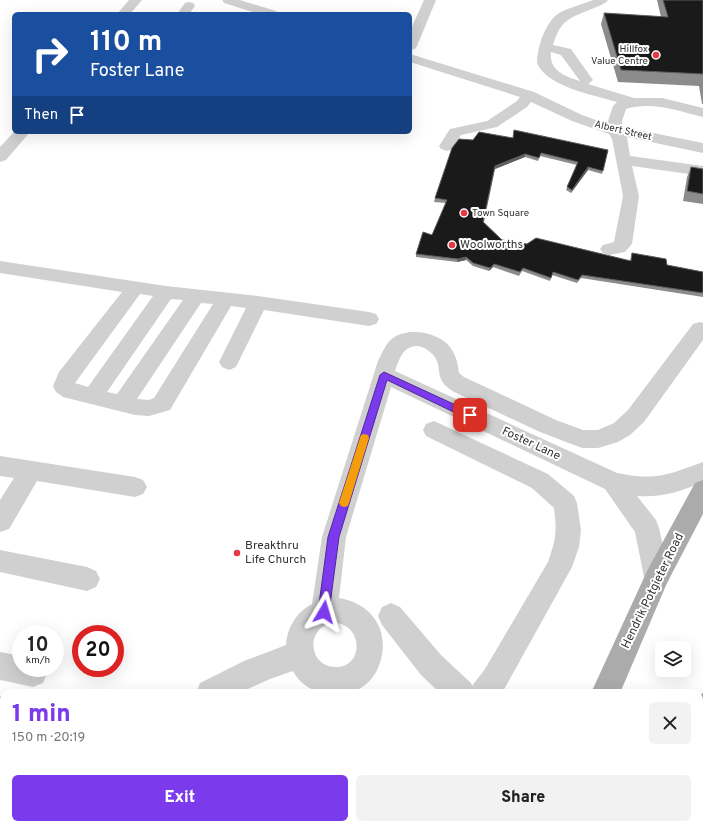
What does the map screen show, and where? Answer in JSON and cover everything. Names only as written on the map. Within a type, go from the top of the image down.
[{"type":"main road","name":"Hendrik Potgieter Road","points":[[607,689],[657,577],[703,490]]},
{"type":"street","points":[[125,12],[136,0]]},
{"type":"street","points":[[228,0],[266,12]]},
{"type":"street","points":[[412,41],[430,0]]},
{"type":"street","points":[[565,0],[563,6],[569,14]]},
{"type":"street","points":[[602,0],[569,14],[554,26],[546,48],[544,61],[545,66],[556,77],[576,85],[624,125],[703,171]]},
{"type":"street","points":[[546,48],[559,49],[566,52],[586,80]]},
{"type":"street","name":"Albert Street","points":[[412,59],[529,95],[593,124],[624,125],[703,138]]},
{"type":"street","points":[[447,146],[455,132],[492,124],[522,104],[529,95]]},
{"type":"street","points":[[609,249],[619,248],[623,244],[631,201],[624,125],[644,100],[703,113]]},
{"type":"street","name":"Albert Street","points":[[547,102],[703,148]]},
{"type":"street","points":[[0,157],[20,134]]},
{"type":"street","points":[[0,267],[135,288],[258,303],[369,319]]},
{"type":"street","points":[[135,288],[66,378],[64,386],[71,391],[124,403],[135,407],[149,408],[162,404],[226,299]]},
{"type":"street","points":[[93,396],[166,292]]},
{"type":"street","points":[[124,403],[196,296]]},
{"type":"street","points":[[230,362],[258,303]]},
{"type":"street","points":[[324,612],[334,537],[388,361],[395,347],[401,342],[412,339],[423,339],[436,344],[447,361],[448,371],[452,379],[462,386],[548,426],[582,438],[598,439],[610,436],[622,429],[636,416],[700,329]]},
{"type":"street","name":"Foster Lane","points":[[384,375],[613,482],[635,487],[656,488],[673,484],[703,472]]},
{"type":"street","points":[[434,430],[540,481],[565,503],[569,530],[566,547],[559,567],[495,679],[487,689]]},
{"type":"street","points":[[0,466],[135,487]]},
{"type":"street","points":[[0,521],[32,470]]},
{"type":"street","name":"Foster Lane","points":[[613,482],[647,528],[657,577]]},
{"type":"street","points":[[0,561],[87,579]]},
{"type":"street","points":[[334,610],[355,616],[363,623],[369,632],[372,643],[368,659],[358,673],[338,687],[314,674],[305,666],[300,655],[299,644],[307,625],[314,617],[324,612],[334,610]]},
{"type":"street","points":[[391,616],[431,664],[457,689]]},
{"type":"street","points":[[217,689],[278,660],[300,655]]},
{"type":"street","points":[[0,666],[12,669]]},
{"type":"building","name":"Hillfox Value Centre","points":[[663,0],[703,0],[703,74],[621,70],[604,13],[668,17]]},
{"type":"building","name":"Town Square","points":[[514,130],[608,150],[603,171],[588,167],[572,190],[567,187],[578,162],[541,153],[539,158],[525,154],[495,166],[483,222],[502,240],[527,244],[536,238],[631,261],[632,253],[666,259],[667,265],[703,272],[703,293],[582,275],[578,280],[553,272],[551,278],[523,268],[520,272],[494,264],[490,268],[473,263],[466,257],[458,259],[416,254],[423,232],[432,235],[447,200],[435,198],[452,148],[459,139],[473,140],[479,132],[513,138]]},
{"type":"building","points":[[691,167],[703,169],[703,194],[687,191]]},
{"type":"slow traffic","points":[[344,503],[364,438]]},
{"type":"place","name":"Hillfox Value Centre","points":[[656,55]]},
{"type":"place","name":"Town Square","points":[[464,213]]},
{"type":"place","name":"Woolworths","points":[[452,245]]},
{"type":"place","name":"Breakthru Life Church","points":[[237,553]]},
{"type":"route","points":[[324,612],[328,572],[334,537],[384,375],[470,415]]}]
